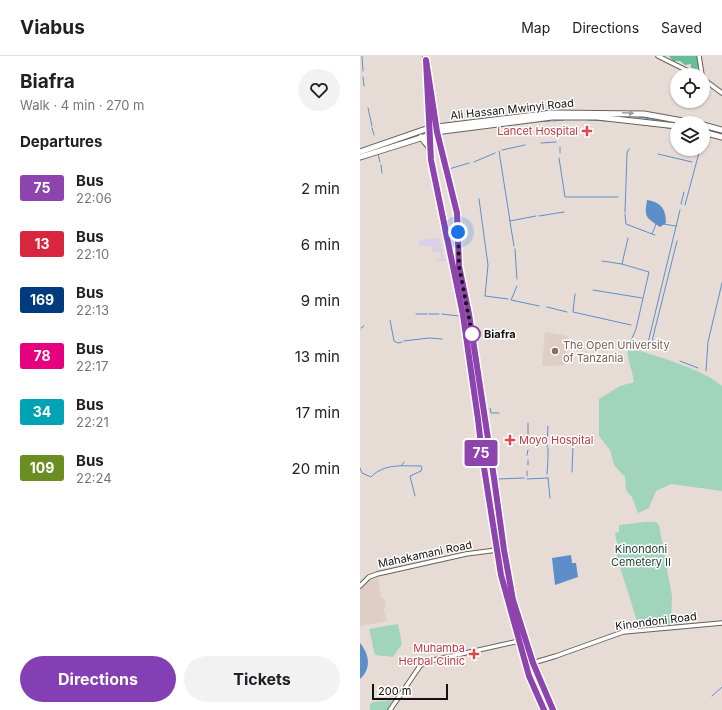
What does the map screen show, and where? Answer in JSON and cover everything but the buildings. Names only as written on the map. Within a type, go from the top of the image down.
[{"type":"highway","name":"Ali Hassan Mwinyi Road","points":[[360,157],[421,137],[436,129],[515,116],[570,112],[644,114],[670,119]]},
{"type":"highway","name":"Ali Hassan Mwinyi Road","points":[[360,152],[429,128],[436,129],[552,117],[597,117],[670,125]]},
{"type":"highway","points":[[710,127],[722,130]]},
{"type":"highway","points":[[710,134],[722,137]]},
{"type":"highway","points":[[421,137],[429,147]]},
{"type":"main road","points":[[426,58],[429,147],[463,315],[483,462],[501,575],[526,665],[544,710]]},
{"type":"main road","points":[[426,58],[436,129],[457,213],[459,266],[491,456],[504,550],[513,600],[533,663],[553,710]]},
{"type":"main road","points":[[448,244],[450,247],[454,247],[458,241]]},
{"type":"street","points":[[658,56],[683,68]]},
{"type":"street","points":[[699,56],[701,68]]},
{"type":"street","points":[[710,84],[722,93]]},
{"type":"street","name":"Mahakamani Road","points":[[360,586],[373,575],[391,570],[466,554],[497,550]]},
{"type":"street","name":"Kinondoni Road","points":[[526,665],[623,632],[722,623]]},
{"type":"street","points":[[390,710],[420,666],[425,662],[519,641]]},
{"type":"shaded area","points":[[440,238],[445,261],[437,261],[441,257],[440,252],[432,251],[432,247],[440,246],[419,246],[419,240]]},
{"type":"shaded area","name":"The Open University of Tanzania","points":[[545,332],[568,336],[565,365],[542,366]]},
{"type":"shaded area","points":[[372,576],[378,577],[381,598],[384,598],[386,607],[383,608],[387,621],[360,626],[360,587]]},
{"type":"green space","points":[[669,56],[697,56],[699,65],[698,68],[691,68],[691,64],[685,65],[680,61],[673,61]]},
{"type":"green space","points":[[628,348],[663,358],[704,374],[722,386],[722,491],[671,484],[656,491],[649,508],[638,513],[632,497],[626,490],[625,477],[614,465],[610,450],[599,436],[599,399],[620,386],[634,382],[628,356]]},
{"type":"green space","name":"Kinondoni Cemetery II","points":[[656,522],[659,525],[672,596],[671,624],[646,627],[637,621],[614,548],[618,548],[615,533],[619,532],[619,525]]},
{"type":"green space","points":[[398,624],[402,644],[393,657],[375,655],[369,629]]},
{"type":"green space","points":[[395,700],[389,710],[370,710],[370,704],[373,702]]},
{"type":"water","points":[[647,200],[656,202],[664,210],[666,223],[660,227],[649,219],[646,214]]},
{"type":"water","points":[[571,555],[572,563],[576,563],[578,577],[555,585],[552,558]]},
{"type":"water","points":[[360,643],[367,656],[368,666],[364,675],[360,679]]},
{"type":"waterway","points":[[362,56],[363,71]]},
{"type":"waterway","points":[[363,77],[364,86]]},
{"type":"waterway","points":[[368,108],[372,126]]},
{"type":"waterway","points":[[621,116],[630,117]]},
{"type":"waterway","points":[[638,117],[670,122]]},
{"type":"waterway","points":[[553,121],[564,120]]},
{"type":"waterway","points":[[588,120],[607,121]]},
{"type":"waterway","points":[[531,122],[551,121]]},
{"type":"waterway","points":[[662,127],[670,129]]},
{"type":"waterway","points":[[372,128],[374,135]]},
{"type":"waterway","points":[[711,130],[722,133]]},
{"type":"waterway","points":[[541,143],[556,142]]},
{"type":"waterway","points":[[502,150],[525,145]]},
{"type":"waterway","points":[[560,147],[560,153]]},
{"type":"waterway","points":[[625,212],[627,153],[629,149]]},
{"type":"waterway","points":[[499,151],[510,221]]},
{"type":"waterway","points":[[474,162],[495,153]]},
{"type":"waterway","points":[[378,154],[380,162]]},
{"type":"waterway","points":[[658,154],[692,162]]},
{"type":"waterway","points":[[685,205],[698,156]]},
{"type":"waterway","points":[[360,160],[369,157]]},
{"type":"waterway","points":[[559,158],[565,197],[618,197]]},
{"type":"waterway","points":[[449,169],[469,163]]},
{"type":"waterway","points":[[381,165],[382,173]]},
{"type":"waterway","points":[[681,204],[684,192]]},
{"type":"waterway","points":[[479,199],[488,265],[485,296],[508,299]]},
{"type":"waterway","points":[[647,347],[680,210]]},
{"type":"waterway","points":[[539,216],[564,212]]},
{"type":"waterway","points":[[625,214],[626,224],[652,234]]},
{"type":"waterway","points":[[510,221],[536,216]]},
{"type":"waterway","points":[[510,222],[514,246]]},
{"type":"waterway","points":[[655,235],[652,234],[656,224]]},
{"type":"waterway","points":[[663,224],[676,226]]},
{"type":"waterway","points":[[622,264],[628,238]]},
{"type":"waterway","points":[[652,349],[653,337],[677,241]]},
{"type":"waterway","points":[[515,249],[517,279]]},
{"type":"waterway","points":[[602,261],[622,264],[649,272],[636,329],[630,343]]},
{"type":"waterway","points":[[706,371],[708,342],[722,283]]},
{"type":"waterway","points":[[517,286],[511,300],[539,306]]},
{"type":"waterway","points":[[593,290],[642,298]]},
{"type":"waterway","points":[[575,294],[573,312],[631,325]]},
{"type":"waterway","points":[[547,307],[567,312]]},
{"type":"waterway","points":[[416,314],[427,314]]},
{"type":"waterway","points":[[429,314],[439,314]]},
{"type":"waterway","points":[[442,314],[459,316]]},
{"type":"waterway","points":[[390,320],[394,341],[398,343],[402,342]]},
{"type":"waterway","points":[[404,341],[429,338],[442,339]]},
{"type":"waterway","points":[[680,361],[698,368]]},
{"type":"waterway","points":[[490,408],[491,413],[499,413]]},
{"type":"waterway","points":[[528,423],[528,431]]},
{"type":"waterway","points":[[547,447],[548,426]]},
{"type":"waterway","points":[[528,431],[528,445]]},
{"type":"waterway","points":[[572,472],[573,445]]},
{"type":"waterway","points":[[548,448],[548,458]]},
{"type":"waterway","points":[[527,455],[528,450]]},
{"type":"waterway","points":[[547,474],[548,459]]},
{"type":"waterway","points":[[528,460],[528,465]]},
{"type":"waterway","points":[[360,468],[362,473],[371,477],[382,469],[388,467],[421,466],[421,471],[410,476],[415,496]]},
{"type":"waterway","points":[[527,471],[527,476]]},
{"type":"waterway","points":[[497,481],[498,479],[524,478]]},
{"type":"waterway","points":[[548,478],[550,498]]},
{"type":"waterway","points":[[527,479],[548,478]]},
{"type":"waterway","points":[[712,696],[722,687]]},
{"type":"bus line","name":"75","points":[[544,710],[529,676],[501,575],[482,455],[463,315],[429,147],[426,60],[437,132],[457,213],[459,266],[469,314],[504,550],[513,600],[533,663],[549,704],[553,710]]},
{"type":"place","name":"Lancet Hospital","points":[[587,131]]},
{"type":"place","name":"Biafra","points":[[472,334]]},
{"type":"place","name":"The Open University of Tanzania","points":[[555,351]]},
{"type":"place","name":"Moyo Hospital","points":[[510,440]]},
{"type":"place","name":"Muhamba Herbal Clinic","points":[[474,654]]},
{"type":"route","points":[[458,232],[459,266],[472,334]]}]
